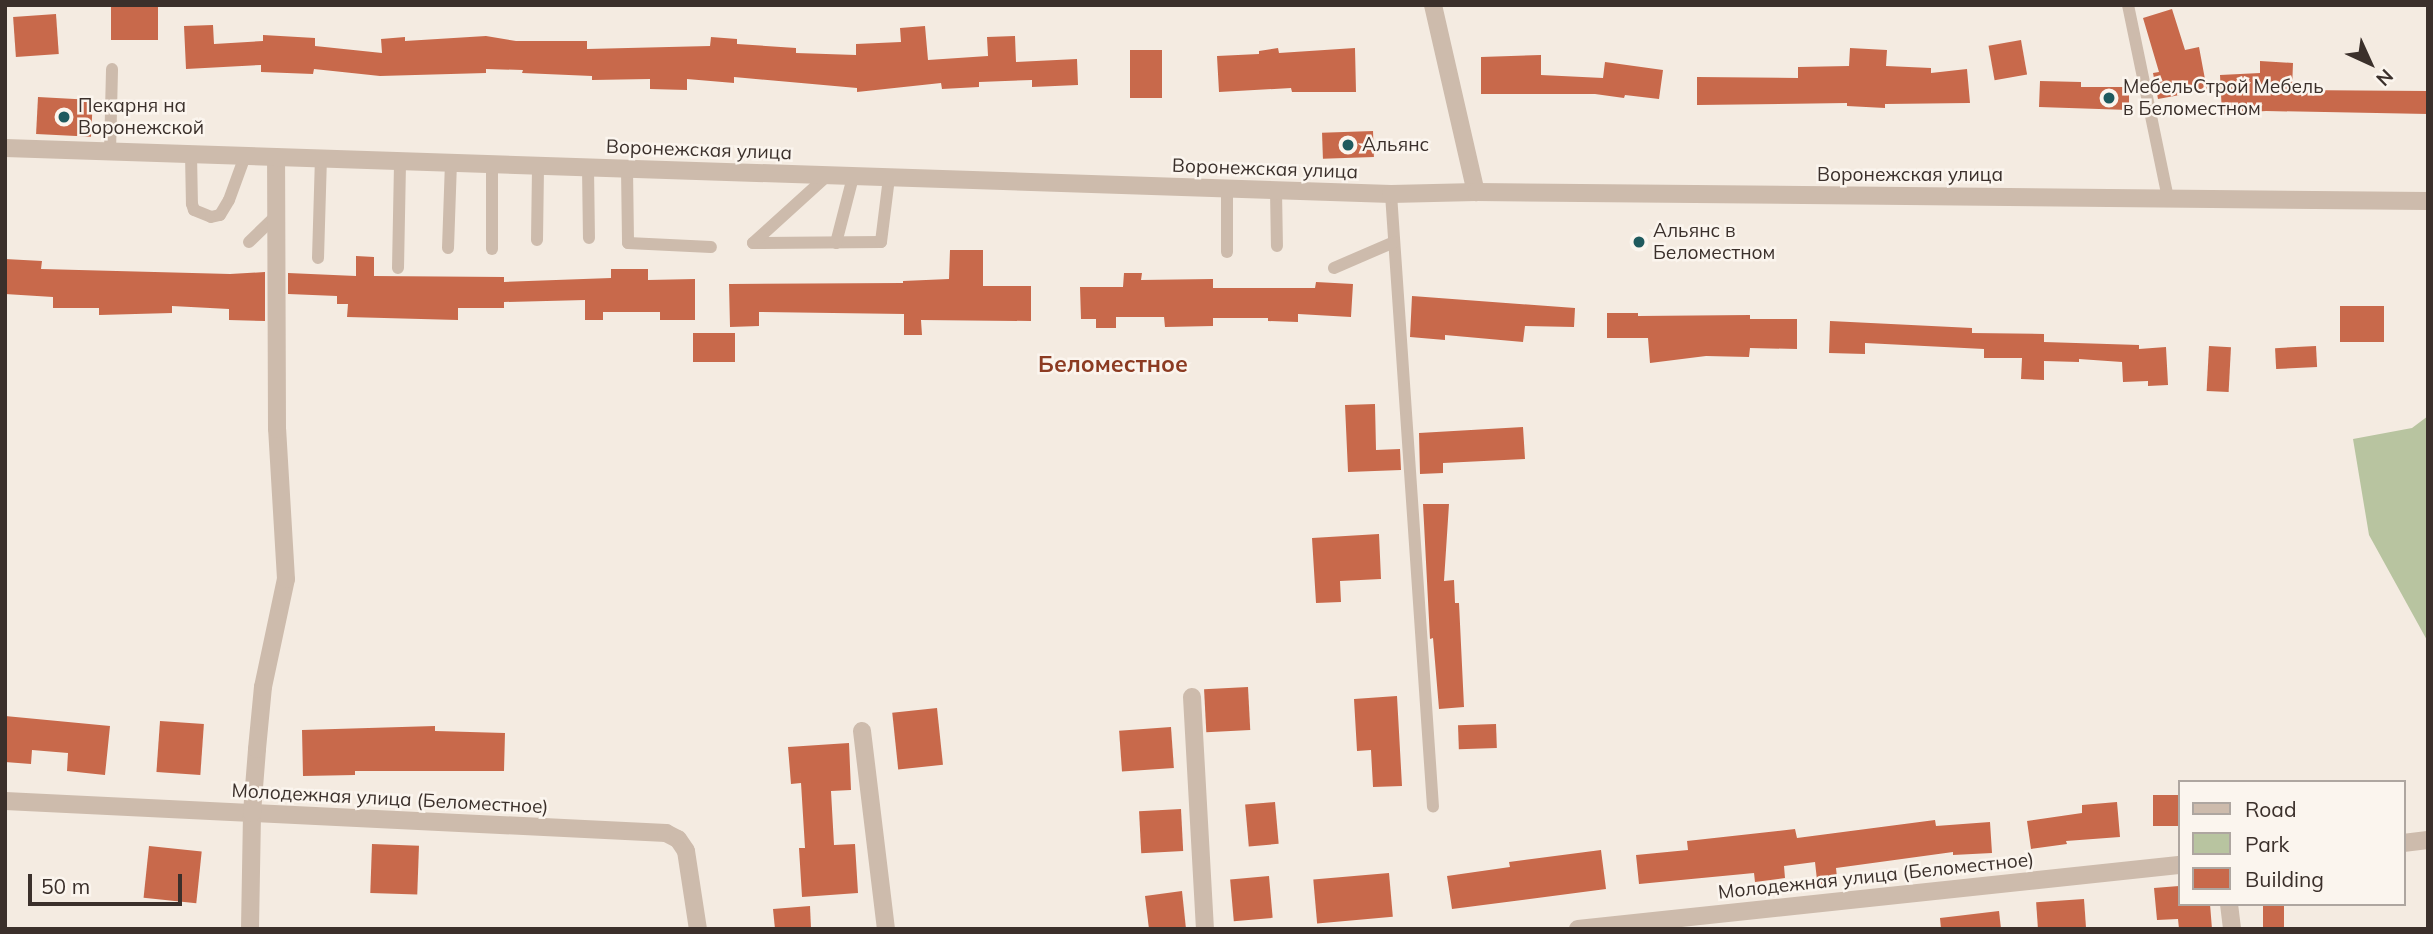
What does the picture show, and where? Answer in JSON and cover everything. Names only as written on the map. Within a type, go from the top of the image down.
[{"type":"street","points":[[1433,5],[1476,192]]},
{"type":"street","name":"Воронежская улица","points":[[5,148],[1391,194],[1476,192],[2428,201]]},
{"type":"street","points":[[250,929],[251,813],[263,687],[286,579],[277,429],[276,157]]},
{"type":"street","points":[[1192,697],[1205,929]]},
{"type":"street","points":[[862,731],[887,929]]},
{"type":"street","name":"Молодежная улица (Беломестное)","points":[[5,801],[666,833],[678,839],[686,851],[698,929]]},
{"type":"street","points":[[2405,843],[2428,840]]},
{"type":"street","name":"Молодежная улица (Беломестное)","points":[[1578,929],[2178,865]]},
{"type":"street","points":[[2229,906],[2232,929]]},
{"type":"lane","points":[[2128,5],[2168,198]]},
{"type":"lane","points":[[110,152],[112,69]]},
{"type":"lane","points":[[191,154],[192,204],[194,210],[211,217],[220,215],[229,200],[245,156]]},
{"type":"lane","points":[[318,258],[321,159]]},
{"type":"lane","points":[[398,268],[400,161]]},
{"type":"lane","points":[[448,248],[451,163]]},
{"type":"lane","points":[[492,164],[492,249]]},
{"type":"lane","points":[[537,240],[538,166]]},
{"type":"lane","points":[[588,168],[589,238]]},
{"type":"lane","points":[[627,169],[628,243],[711,247]]},
{"type":"lane","points":[[827,176],[753,243],[881,242],[889,178]]},
{"type":"lane","points":[[836,243],[853,177]]},
{"type":"lane","points":[[1227,189],[1227,251]]},
{"type":"lane","points":[[1276,191],[1277,246]]},
{"type":"lane","points":[[1391,194],[1433,807]]},
{"type":"lane","points":[[249,242],[276,216]]},
{"type":"lane","points":[[1334,268],[1394,242]]},
{"type":"green space","points":[[2428,416],[2428,642],[2369,535],[2353,439],[2412,428]]},
{"type":"building","points":[[111,5],[158,5],[158,40],[111,40]]},
{"type":"building","points":[[2172,9],[2185,50],[2199,47],[2207,90],[2158,99],[2153,73],[2159,72],[2143,18]]},
{"type":"building","points":[[56,14],[59,54],[16,57],[13,17]]},
{"type":"building","points":[[213,25],[214,44],[263,41],[263,35],[315,38],[315,46],[382,53],[381,39],[405,37],[405,41],[486,36],[516,41],[587,41],[587,49],[710,46],[711,37],[737,39],[737,44],[796,48],[796,53],[856,55],[856,44],[901,42],[900,28],[925,26],[928,60],[988,56],[987,37],[1015,36],[1016,62],[1077,59],[1078,85],[1032,87],[1032,80],[979,82],[979,87],[942,89],[941,83],[857,92],[857,88],[734,77],[734,83],[687,79],[687,90],[650,89],[650,79],[592,80],[592,76],[522,73],[523,70],[486,69],[486,73],[380,76],[314,69],[313,74],[261,72],[261,65],[186,69],[184,26]]},
{"type":"building","points":[[2021,40],[2027,74],[1995,80],[1989,46]]},
{"type":"building","points":[[1278,48],[1279,53],[1355,48],[1356,92],[1292,92],[1291,88],[1219,92],[1217,56],[1259,54],[1259,51]]},
{"type":"building","points":[[1850,48],[1887,50],[1886,66],[1931,68],[1931,73],[1967,69],[1970,103],[1885,104],[1885,108],[1847,106],[1847,103],[1697,105],[1697,77],[1798,78],[1798,67],[1849,66]]},
{"type":"building","points":[[1130,50],[1162,50],[1162,98],[1130,98]]},
{"type":"building","points":[[1541,55],[1541,75],[1603,78],[1605,62],[1663,70],[1659,99],[1595,94],[1481,94],[1481,57]]},
{"type":"building","points":[[2260,61],[2293,63],[2292,90],[2428,91],[2428,114],[2266,111],[2222,114],[2220,75],[2260,73]]},
{"type":"building","points":[[2040,81],[2081,82],[2081,87],[2129,87],[2129,110],[2039,107]]},
{"type":"building","name":"Пекарня на Воронежской","points":[[38,97],[93,100],[91,137],[36,134]]},
{"type":"building","name":"Альянс","points":[[1373,131],[1374,157],[1323,159],[1322,133]]},
{"type":"building","points":[[950,250],[983,250],[983,286],[1031,286],[1031,321],[921,320],[922,335],[904,335],[904,314],[759,312],[759,326],[730,327],[729,284],[903,283],[949,279]]},
{"type":"building","points":[[356,256],[374,257],[374,276],[504,277],[504,282],[611,278],[611,269],[648,269],[648,280],[695,279],[695,320],[660,320],[660,312],[603,312],[603,320],[585,320],[585,300],[504,302],[504,308],[458,308],[458,320],[347,317],[348,304],[337,304],[337,296],[288,294],[288,273],[356,276]]},
{"type":"building","points":[[5,259],[42,261],[41,269],[230,274],[265,272],[265,321],[229,320],[229,309],[172,306],[172,313],[99,315],[99,308],[53,308],[53,297],[5,294]]},
{"type":"building","points":[[1124,273],[1142,273],[1141,280],[1213,279],[1213,288],[1315,288],[1316,282],[1353,284],[1351,317],[1298,314],[1298,322],[1268,321],[1268,318],[1213,318],[1213,326],[1165,327],[1164,317],[1116,317],[1116,328],[1096,328],[1096,319],[1081,319],[1080,287],[1123,287]]},
{"type":"building","points":[[1412,296],[1575,308],[1574,327],[1525,326],[1523,342],[1445,335],[1445,340],[1410,337]]},
{"type":"building","points":[[2340,306],[2384,306],[2384,342],[2340,342]]},
{"type":"building","points":[[1607,313],[1638,313],[1638,316],[1750,315],[1750,319],[1797,319],[1797,349],[1750,348],[1749,357],[1706,356],[1650,363],[1648,338],[1607,338]]},
{"type":"building","points":[[1830,321],[1972,328],[1972,333],[2044,334],[2044,342],[2139,345],[2139,349],[2166,347],[2168,385],[2148,386],[2148,381],[2123,382],[2122,362],[2079,359],[2079,362],[2044,361],[2044,380],[2021,379],[2022,358],[1984,358],[1984,349],[1865,343],[1865,354],[1829,353]]},
{"type":"building","points":[[693,333],[735,333],[735,362],[693,362]]},
{"type":"building","points":[[2209,346],[2231,347],[2229,392],[2207,391]]},
{"type":"building","points":[[2316,346],[2317,367],[2276,369],[2275,348]]},
{"type":"building","points":[[1375,404],[1376,450],[1400,449],[1401,470],[1348,472],[1345,405]]},
{"type":"building","points":[[1523,427],[1525,459],[1443,463],[1443,473],[1420,474],[1419,433]]},
{"type":"building","points":[[1423,504],[1449,504],[1444,581],[1454,580],[1455,603],[1459,603],[1464,707],[1439,709],[1433,638],[1430,639]]},
{"type":"building","points":[[1379,534],[1381,579],[1340,581],[1341,602],[1316,603],[1312,538]]},
{"type":"building","points":[[1248,687],[1250,730],[1206,732],[1204,689]]},
{"type":"building","points":[[1397,696],[1402,786],[1373,787],[1371,750],[1357,751],[1354,699]]},
{"type":"building","points":[[937,708],[943,765],[898,769],[892,713]]},
{"type":"building","points":[[5,716],[110,726],[105,775],[67,771],[68,753],[32,750],[31,764],[5,762]]},
{"type":"building","points":[[160,721],[204,724],[200,775],[156,772]]},
{"type":"building","points":[[1496,724],[1497,748],[1459,749],[1458,725]]},
{"type":"building","points":[[435,726],[435,731],[505,733],[504,771],[355,771],[355,775],[303,776],[302,730]]},
{"type":"building","points":[[1171,727],[1174,768],[1122,772],[1119,731]]},
{"type":"building","points":[[849,743],[851,790],[831,791],[834,845],[855,844],[858,893],[802,897],[799,848],[805,848],[801,783],[791,784],[788,747]]},
{"type":"building","points":[[2153,795],[2178,795],[2178,826],[2153,826]]},
{"type":"building","points":[[1275,802],[1279,844],[1249,846],[1245,805]]},
{"type":"building","points":[[2117,802],[2120,837],[2066,841],[2067,844],[2031,849],[2027,821],[2082,813],[2082,805]]},
{"type":"building","points":[[1181,809],[1183,851],[1141,853],[1139,811]]},
{"type":"building","points":[[1935,820],[1936,826],[1990,822],[1992,853],[1953,855],[1953,852],[1836,868],[1838,887],[1818,889],[1815,862],[1784,866],[1785,878],[1755,882],[1754,873],[1639,884],[1636,855],[1688,850],[1687,841],[1795,829],[1797,838]]},
{"type":"building","points":[[372,844],[419,846],[417,895],[370,893]]},
{"type":"building","points":[[149,846],[202,852],[196,903],[144,898]]},
{"type":"building","points":[[1601,850],[1606,889],[1452,909],[1447,876],[1510,867],[1509,862]]},
{"type":"building","points":[[1389,873],[1393,917],[1317,923],[1313,880]]},
{"type":"building","points":[[1269,876],[1273,918],[1234,921],[1230,879]]},
{"type":"building","points":[[2178,886],[2178,906],[2210,906],[2212,929],[2179,929],[2178,919],[2157,920],[2154,888]]},
{"type":"building","points":[[1182,891],[1186,929],[1149,929],[1145,896]]},
{"type":"building","points":[[2084,899],[2086,927],[2038,929],[2036,902]]},
{"type":"building","points":[[810,906],[811,929],[775,929],[773,909]]},
{"type":"building","points":[[2263,906],[2284,906],[2284,929],[2263,929]]},
{"type":"building","points":[[1999,911],[2001,929],[1941,929],[1940,918]]},
{"type":"place","name":"МебельСтрой Мебель в Беломестном","points":[[2109,98]]},
{"type":"place","name":"Пекарня на Воронежской","points":[[64,117]]},
{"type":"place","name":"Альянс","points":[[1348,145]]},
{"type":"place","name":"Альянс в Беломестном","points":[[1639,242]]},
{"type":"district","name":"Беломестное","points":[[1113,364]]}]
